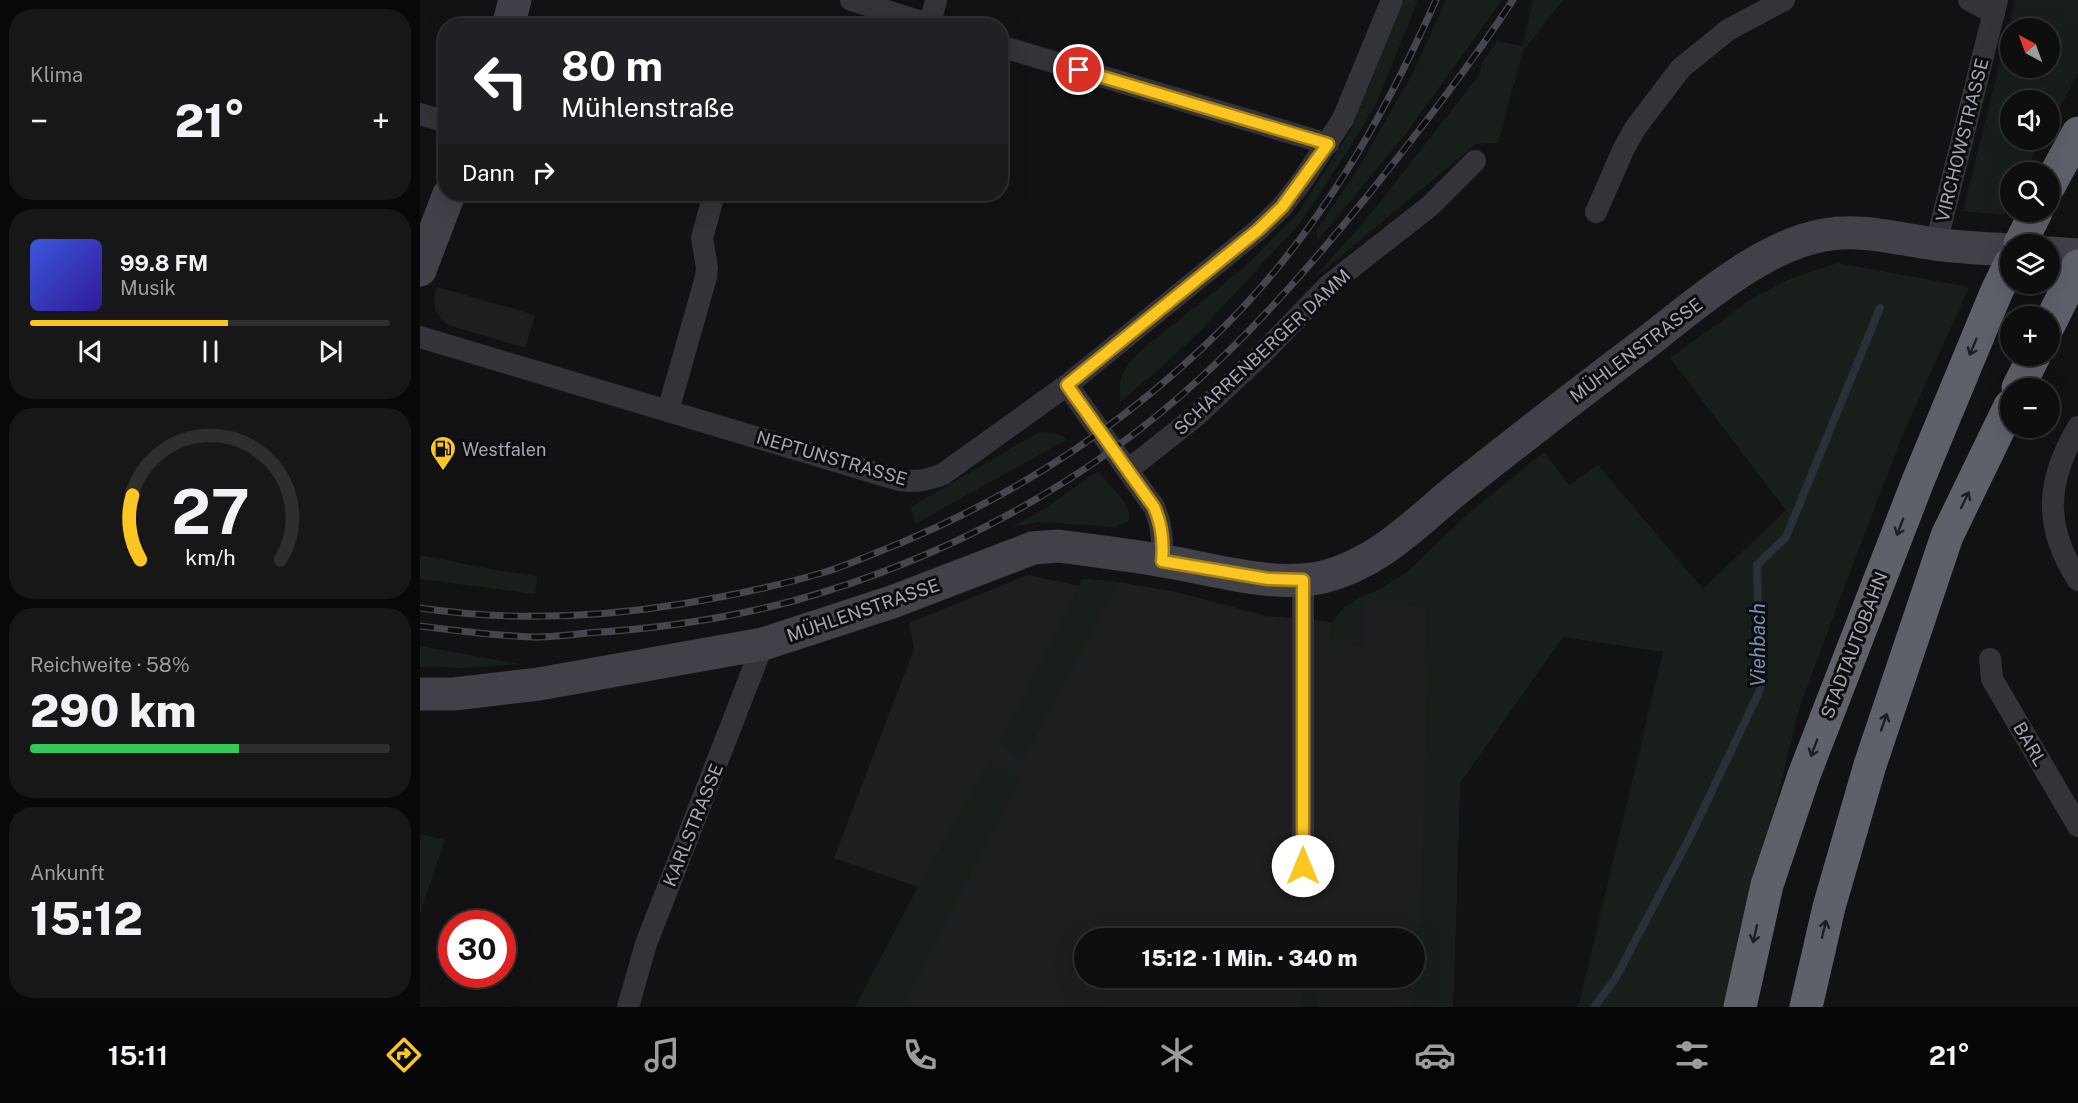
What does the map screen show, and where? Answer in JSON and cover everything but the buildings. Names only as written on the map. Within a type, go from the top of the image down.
[{"type":"highway","points":[[2060,166],[2078,133]]},
{"type":"highway","points":[[2058,306],[2078,266]]},
{"type":"highway","name":"STADTAUTOBAHN","points":[[1740,1007],[1767,885],[1804,775],[1918,481],[2000,285]]},
{"type":"highway","points":[[1806,1007],[1849,832],[1877,743],[1947,536],[2000,427]]},
{"type":"street","points":[[510,18],[515,0]]},
{"type":"street","points":[[851,0],[910,18]]},
{"type":"street","points":[[934,18],[936,0]]},
{"type":"street","name":"NEPTUNSTRASSE","points":[[420,337],[898,480],[919,482],[943,474],[1067,385],[1258,230],[1282,207],[1328,144],[1343,118],[1392,0]]},
{"type":"street","points":[[1596,212],[1624,148],[1636,127],[1680,68],[1728,30],[1784,0]]},
{"type":"street","points":[[1969,0],[1996,7]]},
{"type":"street","name":"VIRCHOWSTRASSE","points":[[1936,244],[1996,7]]},
{"type":"street","points":[[1008,48],[1328,144]]},
{"type":"street","points":[[420,114],[438,120]]},
{"type":"street","name":"SCHARRENBERGER DAMM","points":[[1128,470],[1196,416],[1261,356],[1329,285],[1430,206],[1475,161]]},
{"type":"street","points":[[420,270],[446,201]]},
{"type":"street","points":[[668,411],[706,277],[702,238],[712,201]]},
{"type":"street","name":"MÜHLENSTRASSE","points":[[420,694],[454,694],[539,684],[764,644],[892,602],[1033,548],[1058,546],[1268,579],[1303,580],[1324,577],[1348,569],[1404,535],[1531,429],[1697,304],[1765,257],[1794,243],[1824,235],[1843,233],[1881,235],[1936,244],[2000,249]]},
{"type":"street","points":[[2060,254],[2078,255]]},
{"type":"street","points":[[1067,385],[1154,507],[1164,540],[1162,561]]},
{"type":"street","points":[[2078,427],[2058,468],[2053,513],[2057,538],[2078,580]]},
{"type":"street","points":[[1303,580],[1303,866]]},
{"type":"street","name":"KARLSTRASSE","points":[[628,1007],[646,944],[764,644]]},
{"type":"street","name":"BARL","points":[[1990,659],[1992,680],[2078,826]]},
{"type":"shaded area","points":[[1404,0],[1418,0],[1377,102],[1300,223],[1199,332],[1120,402],[1123,374],[1139,352],[1247,265],[1297,214],[1351,130]]},
{"type":"shaded area","points":[[1446,0],[1502,0],[1407,132],[1318,240],[1316,231],[1356,172],[1412,75]]},
{"type":"shaded area","points":[[1533,0],[1563,0],[1523,51],[1498,143],[1476,144],[1312,280],[1369,216],[1480,74],[1482,63],[1497,41],[1522,46]]},
{"type":"shaded area","points":[[2015,0],[2078,0],[2078,73],[2060,107],[2060,90],[2000,90],[2000,150],[2037,150],[2030,162],[2000,162],[2000,215],[1963,211],[2000,61],[2000,78],[2060,78],[2060,18],[2011,18]]},
{"type":"shaded area","points":[[1838,263],[1969,287],[1900,441],[1801,702],[1725,1007],[1576,1007],[1579,1004],[1663,652],[1563,637],[1460,783],[1453,1007],[1412,1007],[1413,988],[1425,988],[1425,928],[1415,928],[1420,926],[1428,667],[1425,666],[1426,607],[1407,606],[1407,601],[1364,601],[1363,646],[1329,642],[1332,622],[1345,607],[1358,598],[1379,590],[1406,573],[1469,513],[1544,452],[1569,485],[1598,465],[1703,589],[1786,510],[1670,358],[1753,298],[1794,277]]},
{"type":"shaded area","points":[[437,287],[535,315],[525,348],[448,325],[435,309],[434,297]]},
{"type":"shaded area","points":[[1039,432],[1055,433],[1067,439],[915,524],[911,507]]},
{"type":"shaded area","points":[[1098,471],[1123,500],[1129,512],[1129,520],[1116,527],[1038,522],[1012,527],[1041,511]]},
{"type":"shaded area","points":[[1469,513],[1453,1007],[855,1007],[918,887],[834,858],[914,649],[909,623],[1028,575],[1079,586],[1083,579],[1119,582],[1176,592],[1267,616],[1332,622],[1345,607],[1358,598],[1379,590],[1406,573]]},
{"type":"shaded area","points":[[420,555],[538,576],[535,594],[420,579]]},
{"type":"shaded area","points":[[1083,579],[1119,582],[1023,760],[998,745]]},
{"type":"shaded area","points":[[420,646],[520,664],[464,668],[420,667]]},
{"type":"shaded area","points":[[990,760],[1021,777],[902,1007],[855,1007],[918,887]]},
{"type":"shaded area","points":[[420,834],[445,840],[420,913]]},
{"type":"shaded area","points":[[1304,988],[1318,988],[1317,1007],[1301,1007]]},
{"type":"waterway","name":"Viehbach","points":[[1594,1007],[1615,979],[1691,835],[1760,690],[1757,565],[1786,537],[1880,308]]},
{"type":"railway","points":[[420,608],[485,615],[584,615],[649,609],[754,590],[790,582],[854,562],[948,522],[1034,476],[1114,422],[1152,392],[1225,326],[1259,290],[1290,253],[1345,173],[1394,88],[1436,0]]},
{"type":"railway","points":[[420,626],[541,637],[639,629],[716,618],[793,601],[848,584],[903,564],[1008,515],[1058,486],[1152,420],[1196,382],[1265,314],[1369,194],[1425,123],[1513,0]]},
{"type":"place","name":"Westfalen","points":[[443,472]]},
{"type":"route","points":[[1079,70],[1328,144],[1282,207],[1258,230],[1067,385],[1154,507],[1164,540],[1162,561],[1268,579],[1303,580],[1303,866]]}]
